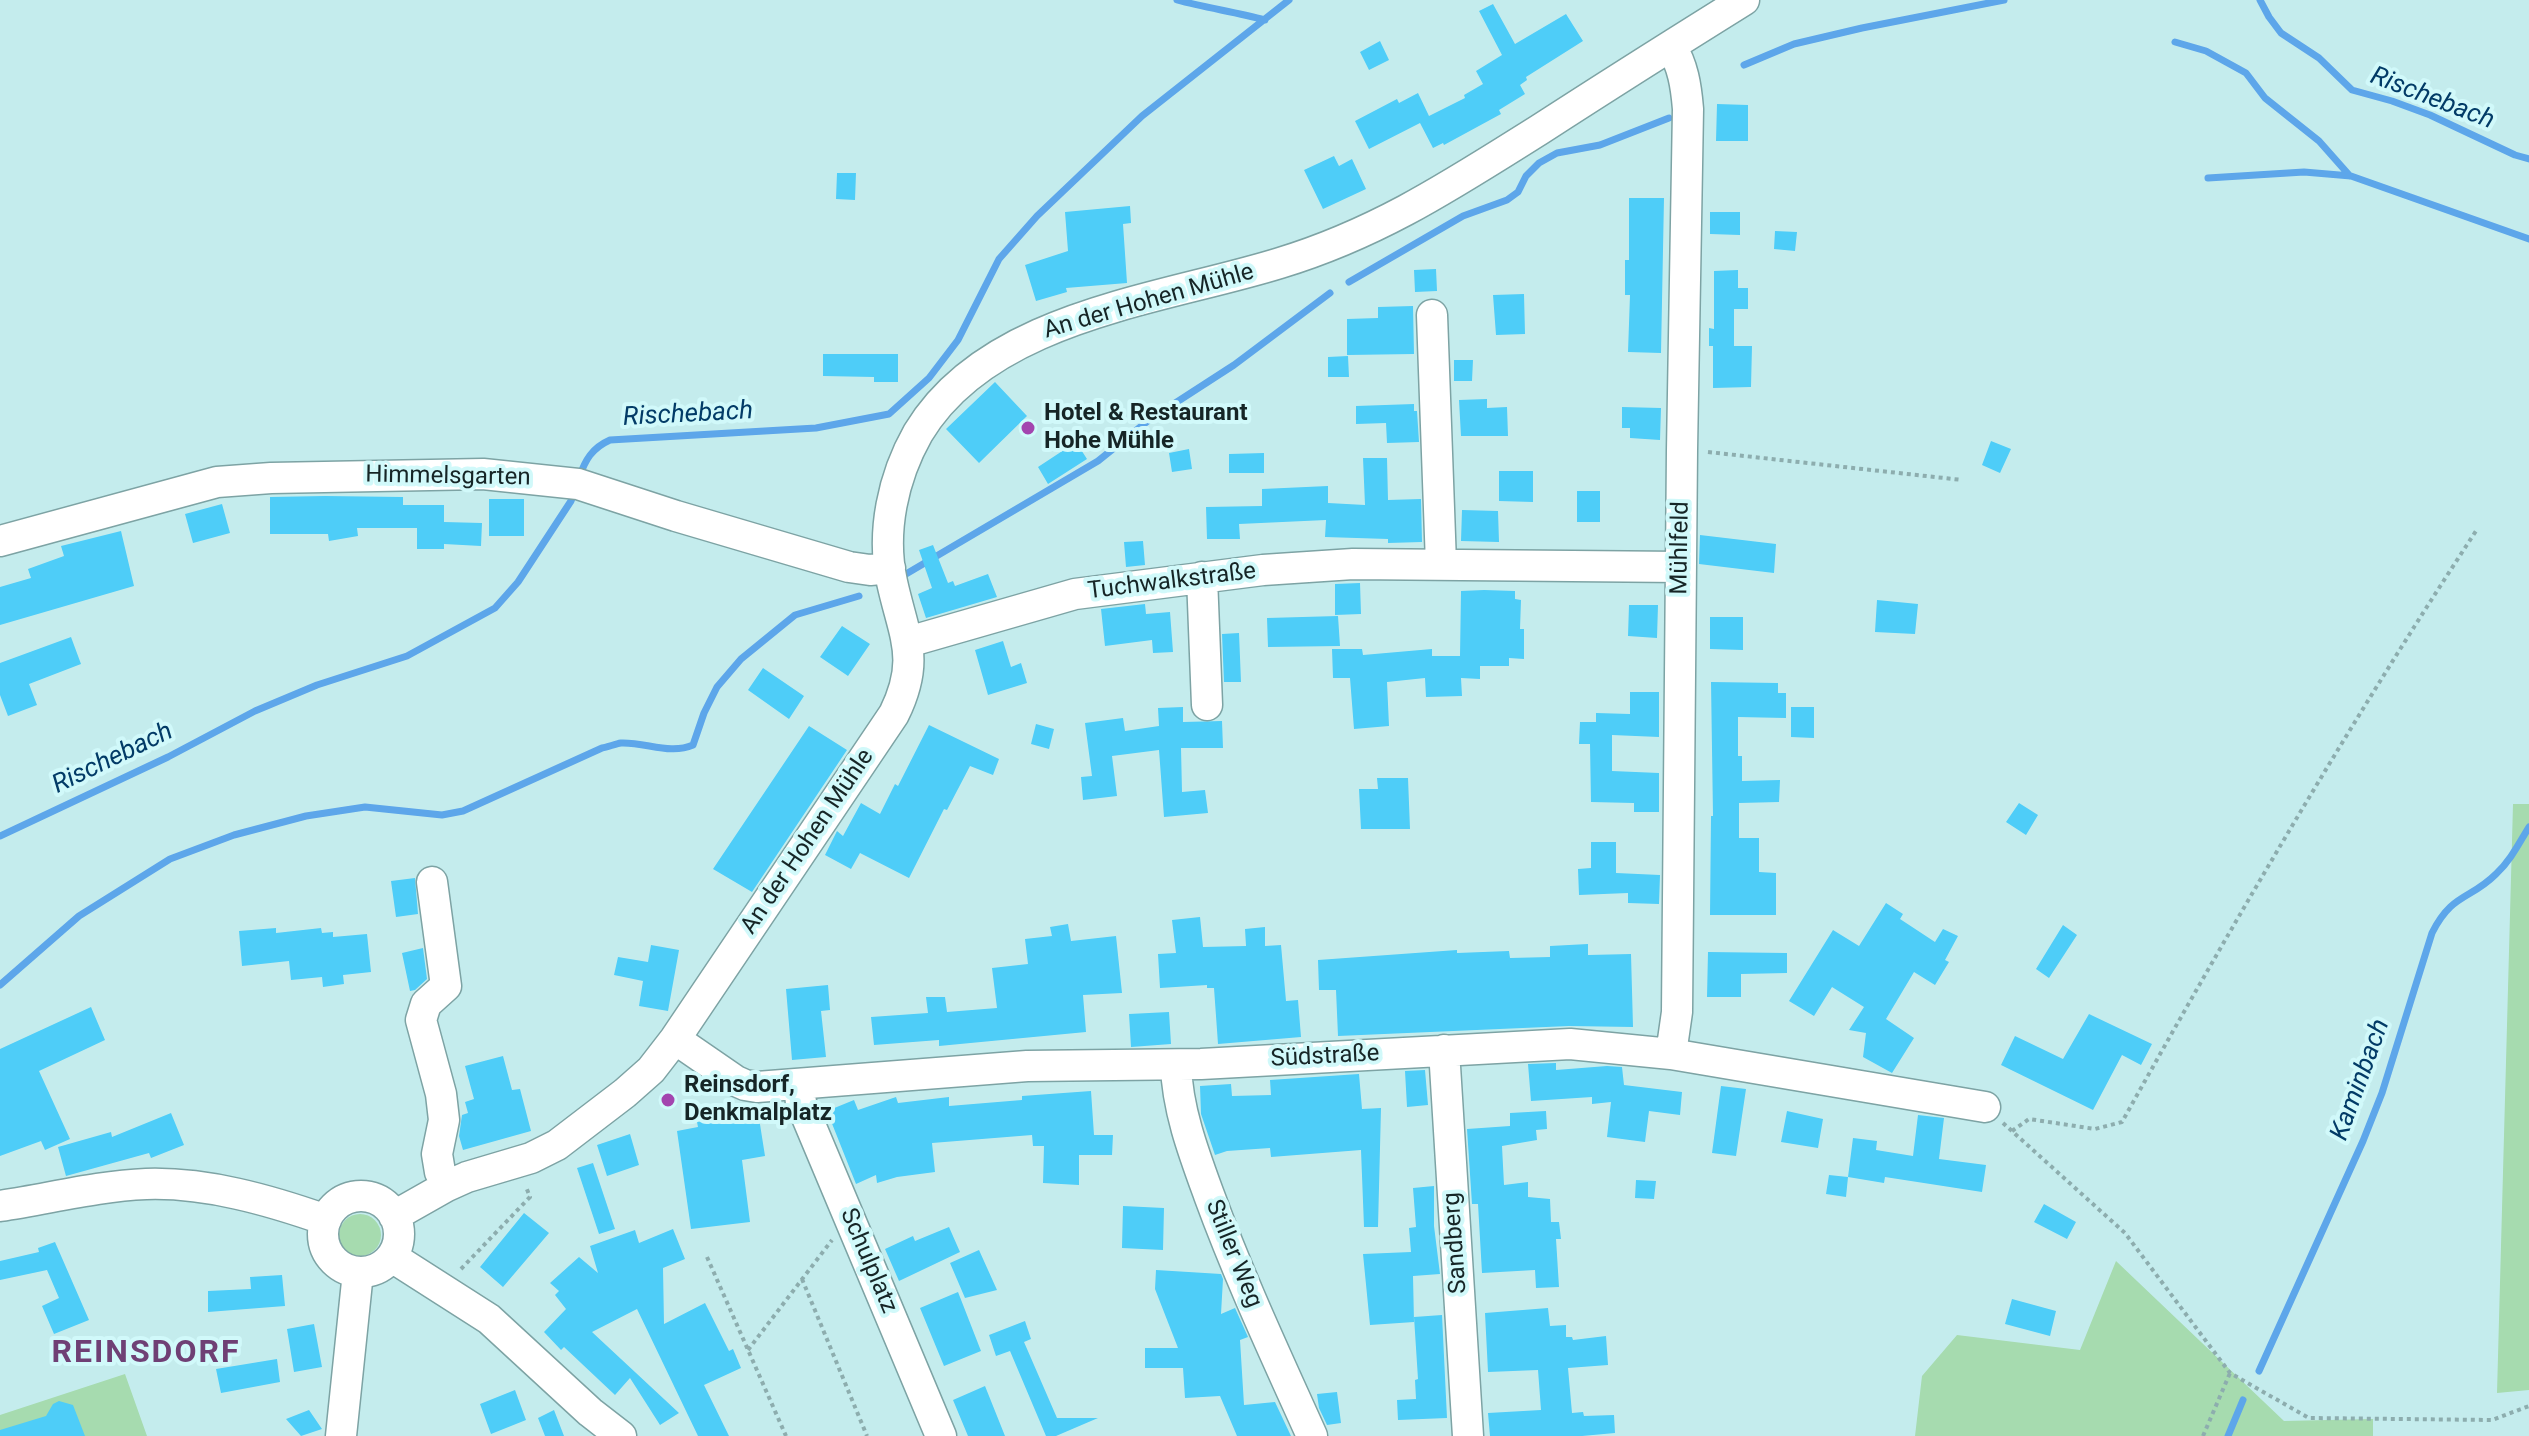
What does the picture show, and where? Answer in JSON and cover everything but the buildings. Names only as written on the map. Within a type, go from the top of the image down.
[{"type":"street","name":"An der Hohen Mühle","points":[[394,1216],[467,1177],[531,1158],[557,1145],[651,1070],[675,1039],[894,714],[908,678],[908,642],[890,568],[888,535],[891,507],[908,453],[935,408],[959,384],[1017,344],[1059,326],[1281,263],[1369,231],[1468,175],[1744,0]]},
{"type":"street","name":"Mühlfeld","points":[[1671,46],[1681,63],[1688,109],[1677,1012],[1671,1054]]},
{"type":"street","points":[[1432,315],[1441,564]]},
{"type":"street","name":"Himmelsgarten","points":[[0,541],[217,482],[470,474],[556,480],[849,567],[870,570],[890,568]]},
{"type":"street","name":"Tuchwalkstraße","points":[[908,642],[1075,594],[1202,577],[1327,565],[1681,567]]},
{"type":"street","points":[[1202,577],[1207,705]]},
{"type":"street","points":[[432,882],[446,986],[426,1004],[421,1020],[441,1094],[444,1120],[437,1154],[440,1172],[447,1186]]},
{"type":"street","name":"Südstraße","points":[[675,1039],[745,1085],[799,1085],[1027,1066],[1176,1065],[1570,1044],[1671,1054],[1985,1107]]},
{"type":"street","name":"Sandberg","points":[[1444,1050],[1468,1436]]},
{"type":"street","name":"Stiller Weg","points":[[1176,1065],[1191,1144],[1214,1209],[1312,1436]]},
{"type":"street","name":"Schulplatz","points":[[799,1085],[801,1103],[941,1436]]},
{"type":"street","points":[[0,1206],[118,1187],[171,1185],[245,1196],[326,1220]]},
{"type":"street","points":[[359,1196],[380,1201],[394,1216],[399,1237],[392,1257],[377,1269],[358,1272],[338,1265],[329,1254],[324,1241],[326,1220],[339,1203],[359,1196]]},
{"type":"street","points":[[392,1257],[489,1319],[590,1412],[621,1436]]},
{"type":"street","points":[[341,1436],[358,1272]]},
{"type":"path","points":[[1682,450],[1962,480]]},
{"type":"path","points":[[2012,1131],[2029,1119],[2095,1129],[2122,1122],[2211,963],[2401,644],[2476,531]]},
{"type":"path","points":[[1985,1107],[2125,1233],[2230,1373],[2309,1418],[2492,1420],[2529,1406]]},
{"type":"path","points":[[442,1288],[530,1197],[517,1162]]},
{"type":"path","points":[[748,1350],[850,1217]]},
{"type":"path","points":[[707,1257],[786,1436]]},
{"type":"path","points":[[802,1279],[867,1436]]},
{"type":"path","points":[[2203,1436],[2230,1373]]},
{"type":"green space","points":[[2513,804],[2529,804],[2529,1390],[2497,1393]]},
{"type":"green space","points":[[360,1214],[375,1220],[381,1235],[375,1250],[360,1256],[345,1250],[339,1235],[345,1220]]},
{"type":"green space","points":[[2116,1261],[2284,1421],[2373,1419],[2373,1436],[1915,1436],[1922,1376],[1957,1335],[2080,1350]]},
{"type":"green space","points":[[125,1374],[147,1436],[0,1436],[0,1415]]},
{"type":"waterway","points":[[1177,0],[1265,20]]},
{"type":"waterway","name":"Rischebach","points":[[579,478],[590,455],[610,440],[816,428],[889,414],[929,378],[958,340],[999,259],[1037,216],[1142,116],[1289,0]]},
{"type":"waterway","points":[[1744,65],[1794,44],[2004,0]]},
{"type":"waterway","name":"Rischebach","points":[[2260,0],[2281,33],[2319,58],[2352,90],[2430,115],[2529,159]]},
{"type":"waterway","points":[[2175,42],[2206,51],[2246,73],[2265,98],[2319,141],[2350,176]]},
{"type":"waterway","points":[[1349,282],[1463,216],[1507,200],[1518,192],[1526,176],[1539,163],[1557,153],[1600,145],[1669,118]]},
{"type":"waterway","points":[[2208,178],[2304,172],[2351,176],[2529,239]]},
{"type":"waterway","points":[[906,574],[1098,461],[1149,420],[1234,365],[1330,293]]},
{"type":"waterway","name":"Rischebach","points":[[0,836],[168,757],[255,711],[317,685],[407,656],[495,608],[518,582],[575,490]]},
{"type":"waterway","points":[[0,985],[79,916],[170,859],[234,835],[306,816],[365,807],[442,815],[463,811],[602,748],[621,743],[676,749],[693,745],[717,687],[741,659],[795,615],[859,596]]},
{"type":"waterway","name":"Kaminbach","points":[[2259,1371],[2382,1093],[2432,933],[2454,904],[2501,869],[2529,827]]},
{"type":"waterway","name":"Kaminbach","points":[[2228,1436],[2243,1400]]},
{"type":"place","name":"Hotel & Restaurant Hohe Mühle","points":[[1028,428]]},
{"type":"place","name":"Reinsdorf, Denkmalplatz","points":[[668,1100]]},
{"type":"district","name":"REINSDORF","points":[[146,1354]]}]
